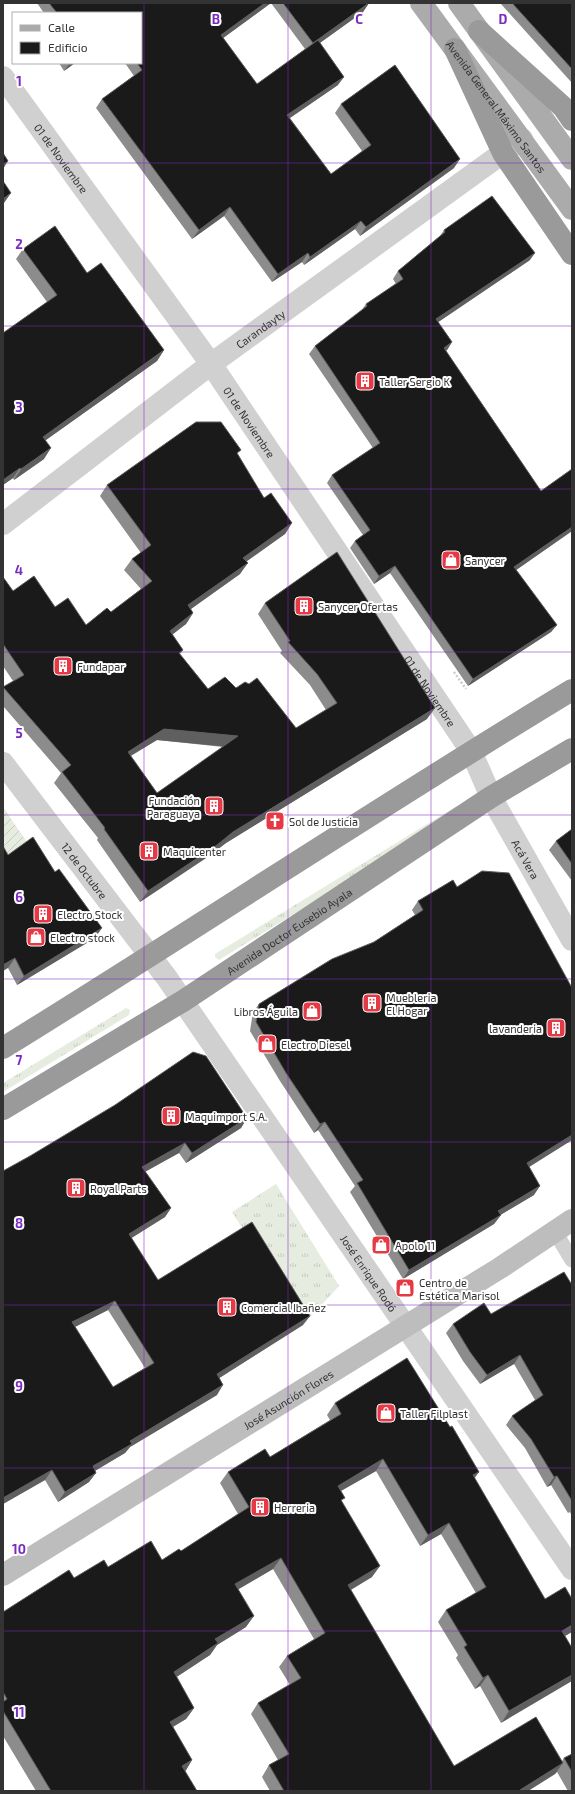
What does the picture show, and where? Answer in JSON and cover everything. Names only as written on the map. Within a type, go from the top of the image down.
[{"type":"highway","points":[[479,31],[563,107],[572,120]]},
{"type":"highway","points":[[455,49],[503,153],[572,254]]},
{"type":"highway","points":[[3,1048],[151,957],[471,751],[572,690]]},
{"type":"highway","name":"Avenida Doctor Eusebio Ayala","points":[[3,1109],[183,1001],[491,797],[572,749]]},
{"type":"main road","name":"Avenida General Máximo Santos","points":[[421,3],[572,209]]},
{"type":"main road","points":[[458,3],[572,159]]},
{"type":"street","name":"01 de Noviembre","points":[[3,77],[211,364],[471,751],[481,776]]},
{"type":"street","name":"Carandayty","points":[[3,524],[211,364],[522,139]]},
{"type":"street","name":"12 de Octubre","points":[[3,763],[167,978]]},
{"type":"street","name":"Acá Vera","points":[[481,776],[491,797],[572,940]]},
{"type":"street","name":"José Enrique Rodó","points":[[167,978],[572,1569]]},
{"type":"street","name":"José Asunción Flores","points":[[3,1575],[500,1268],[564,1226]]},
{"type":"lane","points":[[564,1226],[572,1260]]},
{"type":"green space","points":[[3,807],[29,845],[3,863]]},
{"type":"green space","points":[[455,807],[458,807],[459,813],[219,960],[215,957],[215,954]]},
{"type":"green space","points":[[126,1008],[130,1010],[129,1015],[3,1092],[3,1083]]},
{"type":"green space","points":[[276,1184],[339,1286],[303,1325],[232,1212]]},
{"type":"building","points":[[49,3],[265,3],[221,35],[257,84],[318,40],[344,77],[287,115],[331,174],[371,145],[341,104],[395,65],[460,159],[366,227],[361,221],[310,257],[308,253],[278,274],[230,207],[199,230],[102,99],[142,70],[138,64],[142,64],[142,12],[56,12]]},
{"type":"building","points":[[283,3],[369,3],[313,43]]},
{"type":"building","points":[[512,3],[572,3],[572,69]]},
{"type":"building","points":[[3,153],[8,161],[3,165]]},
{"type":"building","points":[[3,181],[11,193],[3,199]]},
{"type":"building","points":[[492,196],[535,253],[436,319],[452,342],[444,348],[541,491],[572,469],[572,527],[514,567],[557,625],[473,679],[395,566],[379,576],[355,541],[370,530],[332,475],[380,443],[315,346],[367,306],[366,304],[403,279],[398,271],[445,232],[444,230]]},
{"type":"building","points":[[55,226],[87,273],[101,263],[164,350],[43,437],[51,448],[3,480],[3,333],[57,295],[23,249]]},
{"type":"building","points":[[196,422],[221,422],[241,450],[237,453],[264,498],[271,493],[292,523],[243,558],[248,563],[188,605],[193,613],[170,631],[183,650],[179,653],[208,689],[225,677],[236,688],[245,682],[249,684],[257,678],[296,728],[337,703],[317,674],[288,642],[290,641],[265,603],[337,552],[435,708],[233,832],[217,845],[148,891],[104,829],[105,828],[62,772],[71,765],[3,687],[24,675],[3,644],[3,577],[13,591],[34,576],[55,607],[68,598],[86,625],[107,608],[111,612],[152,581],[132,559],[151,545],[107,485]],"holes":[[[164,729],[238,736],[157,793],[128,752]]]},
{"type":"building","points":[[572,829],[572,864],[556,841]]},
{"type":"building","points":[[33,837],[55,872],[59,869],[102,928],[24,976],[15,958],[3,965],[3,846],[8,855]]},
{"type":"building","points":[[482,871],[509,873],[572,988],[572,1135],[527,1163],[540,1186],[498,1211],[501,1215],[409,1270],[357,1183],[363,1180],[325,1122],[320,1124],[286,1073],[256,1022],[259,1004],[332,959],[374,942],[423,910],[418,901],[453,880],[457,887]]},
{"type":"building","points":[[193,1052],[206,1056],[247,1118],[192,1153],[185,1143],[142,1167],[171,1208],[129,1234],[158,1280],[252,1222],[310,1316],[217,1374],[223,1385],[130,1441],[132,1444],[93,1466],[96,1473],[65,1492],[52,1470],[3,1498],[3,1171],[115,1105]],"holes":[[[115,1301],[154,1363],[113,1387],[72,1322]]]},
{"type":"building","points":[[564,1272],[572,1285],[572,1501],[557,1476],[554,1477],[531,1439],[512,1416],[543,1395],[520,1355],[487,1375],[470,1352],[453,1324],[484,1303],[491,1314]]},
{"type":"building","points":[[407,1358],[450,1427],[452,1426],[479,1472],[473,1475],[545,1599],[565,1587],[572,1599],[572,1625],[562,1631],[572,1648],[572,1675],[509,1711],[488,1675],[483,1678],[464,1647],[467,1645],[446,1610],[486,1587],[449,1523],[428,1535],[383,1459],[338,1486],[345,1498],[341,1500],[380,1566],[348,1585],[454,1766],[536,1717],[563,1763],[520,1790],[521,1791],[284,1791],[269,1765],[289,1754],[258,1703],[301,1678],[287,1656],[325,1633],[281,1558],[235,1584],[254,1616],[215,1639],[218,1643],[174,1672],[194,1708],[170,1722],[192,1760],[182,1766],[197,1791],[51,1791],[3,1711],[3,1702],[7,1699],[3,1692],[3,1612],[69,1570],[74,1578],[104,1560],[108,1567],[151,1541],[162,1560],[179,1549],[181,1551],[249,1507],[228,1472],[265,1449],[270,1457],[341,1414],[335,1403]]},
{"type":"building","points":[[572,1754],[572,1772],[564,1758]]},
{"type":"place","name":"Taller Sergio K","points":[[365,381]]},
{"type":"place","name":"Sanycer","points":[[451,560]]},
{"type":"place","name":"Sanycer Ofertas","points":[[304,606]]},
{"type":"place","name":"Fundapar","points":[[63,666]]},
{"type":"place","name":"Fundación Paraguaya","points":[[214,806]]},
{"type":"place","name":"Sol de Justicia","points":[[275,821]]},
{"type":"place","name":"Maquicenter","points":[[149,851]]},
{"type":"place","name":"Electro Stock","points":[[43,914]]},
{"type":"place","name":"Electro stock","points":[[36,937]]},
{"type":"place","name":"Muebleria El Hogar","points":[[372,1003]]},
{"type":"place","name":"Libros Águila","points":[[312,1011]]},
{"type":"place","name":"lavanderia","points":[[556,1028]]},
{"type":"place","name":"Electro Diesel","points":[[267,1044]]},
{"type":"place","name":"Maquimport S.A.","points":[[171,1116]]},
{"type":"place","name":"Royal Parts","points":[[76,1188]]},
{"type":"place","name":"Apolo 11","points":[[381,1245]]},
{"type":"place","name":"Centro de Estética Marisol","points":[[405,1288]]},
{"type":"place","name":"Comercial Ibañez","points":[[227,1307]]},
{"type":"place","name":"Taller Filplast","points":[[386,1413]]},
{"type":"place","name":"Herreria","points":[[260,1507]]}]
